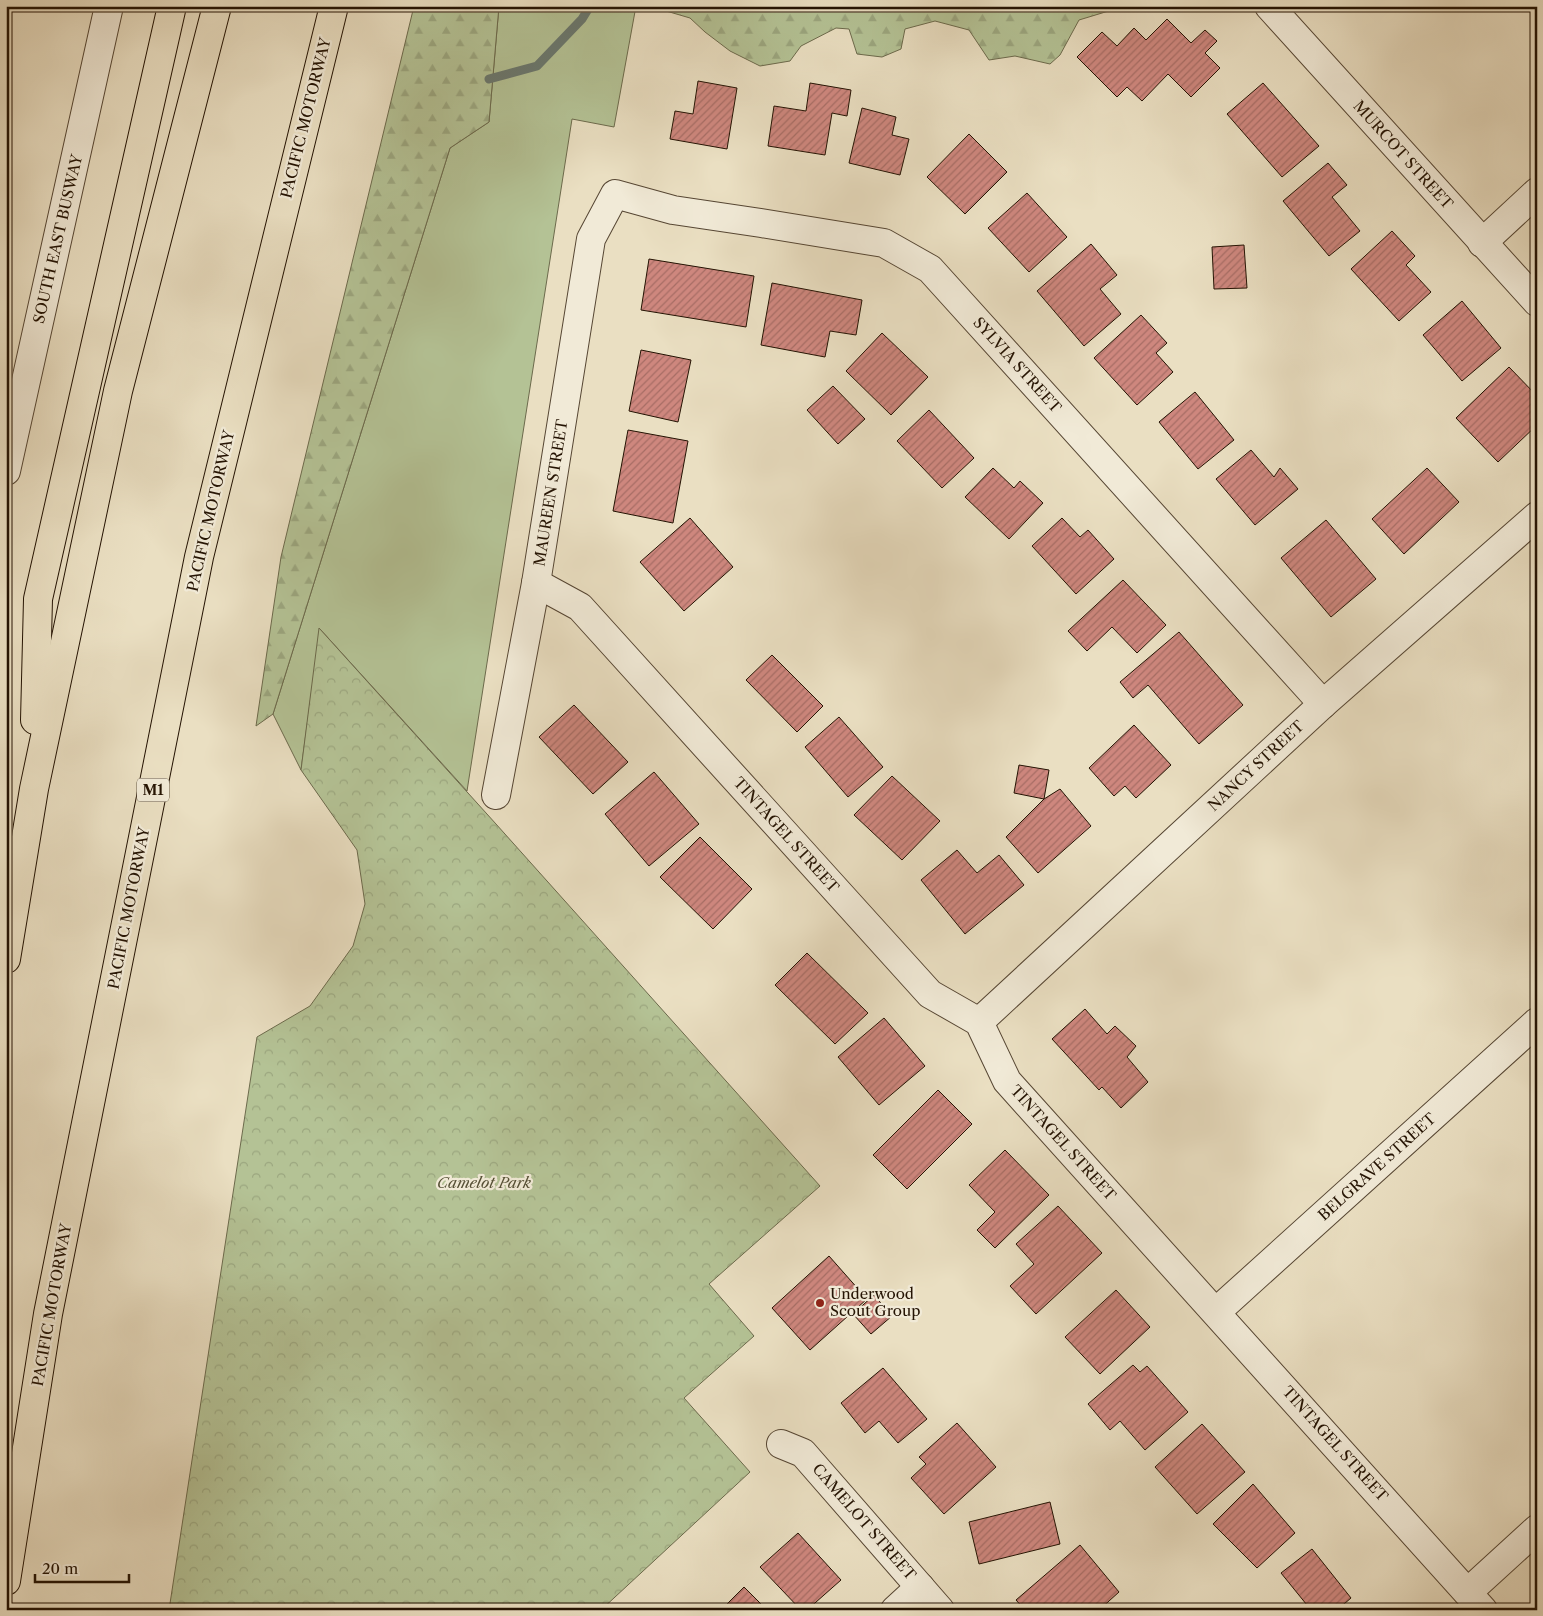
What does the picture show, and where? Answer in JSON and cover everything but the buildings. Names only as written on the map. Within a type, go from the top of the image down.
[{"type":"highway","points":[[34,789],[38,599],[172,6]]},
{"type":"highway","points":[[6,959],[34,789],[118,391],[216,6]]},
{"type":"highway","name":"PACIFIC MOTORWAY","points":[[6,1581],[48,1314],[199,557],[334,6]]},
{"type":"street","name":"SOUTH EAST BUSWAY","points":[[6,471],[109,6]]},
{"type":"street","name":"MURCOT STREET","points":[[1270,6],[1537,302]]},
{"type":"street","points":[[1482,243],[1537,192]]},
{"type":"street","name":"MAUREEN STREET","points":[[496,795],[536,583],[591,239],[614,194]]},
{"type":"street","name":"SYLVIA STREET","points":[[614,194],[673,210],[771,224],[884,244],[930,269],[1322,704]]},
{"type":"street","name":"NANCY STREET","points":[[979,1022],[1322,704],[1537,516]]},
{"type":"street","name":"TINTAGEL STREET","points":[[536,583],[580,607],[930,994],[979,1022],[1007,1081],[1476,1601]]},
{"type":"street","name":"BELGRAVE STREET","points":[[1216,1312],[1537,1022]]},
{"type":"street","name":"CAMELOT STREET","points":[[781,1444],[803,1453],[940,1610]]},
{"type":"street","points":[[1476,1601],[1537,1529]]},
{"type":"street","points":[[895,1610],[920,1587]]},
{"type":"green space","points":[[414,6],[499,6],[489,122],[450,148],[273,714],[256,726],[281,557]]},
{"type":"green space","points":[[499,6],[636,6],[614,127],[572,119],[467,791],[320,629],[301,770],[273,714],[450,148],[489,122]]},
{"type":"green space","points":[[657,6],[1125,6],[1079,20],[1060,55],[1050,64],[1015,56],[989,60],[969,30],[935,21],[905,29],[901,49],[882,57],[857,54],[849,29],[836,28],[801,46],[790,61],[760,66],[730,51],[690,18],[656,8]]},
{"type":"green space","name":"Camelot Park","points":[[319,628],[820,1186],[709,1284],[754,1336],[684,1398],[750,1472],[601,1610],[169,1610],[257,1037],[310,1006],[353,946],[365,904],[357,850],[301,770]]},
{"type":"waterway","points":[[489,79],[537,66],[582,19],[590,6]]},
{"type":"place","name":"Underwood Scout Group","points":[[820,1303]]}]
